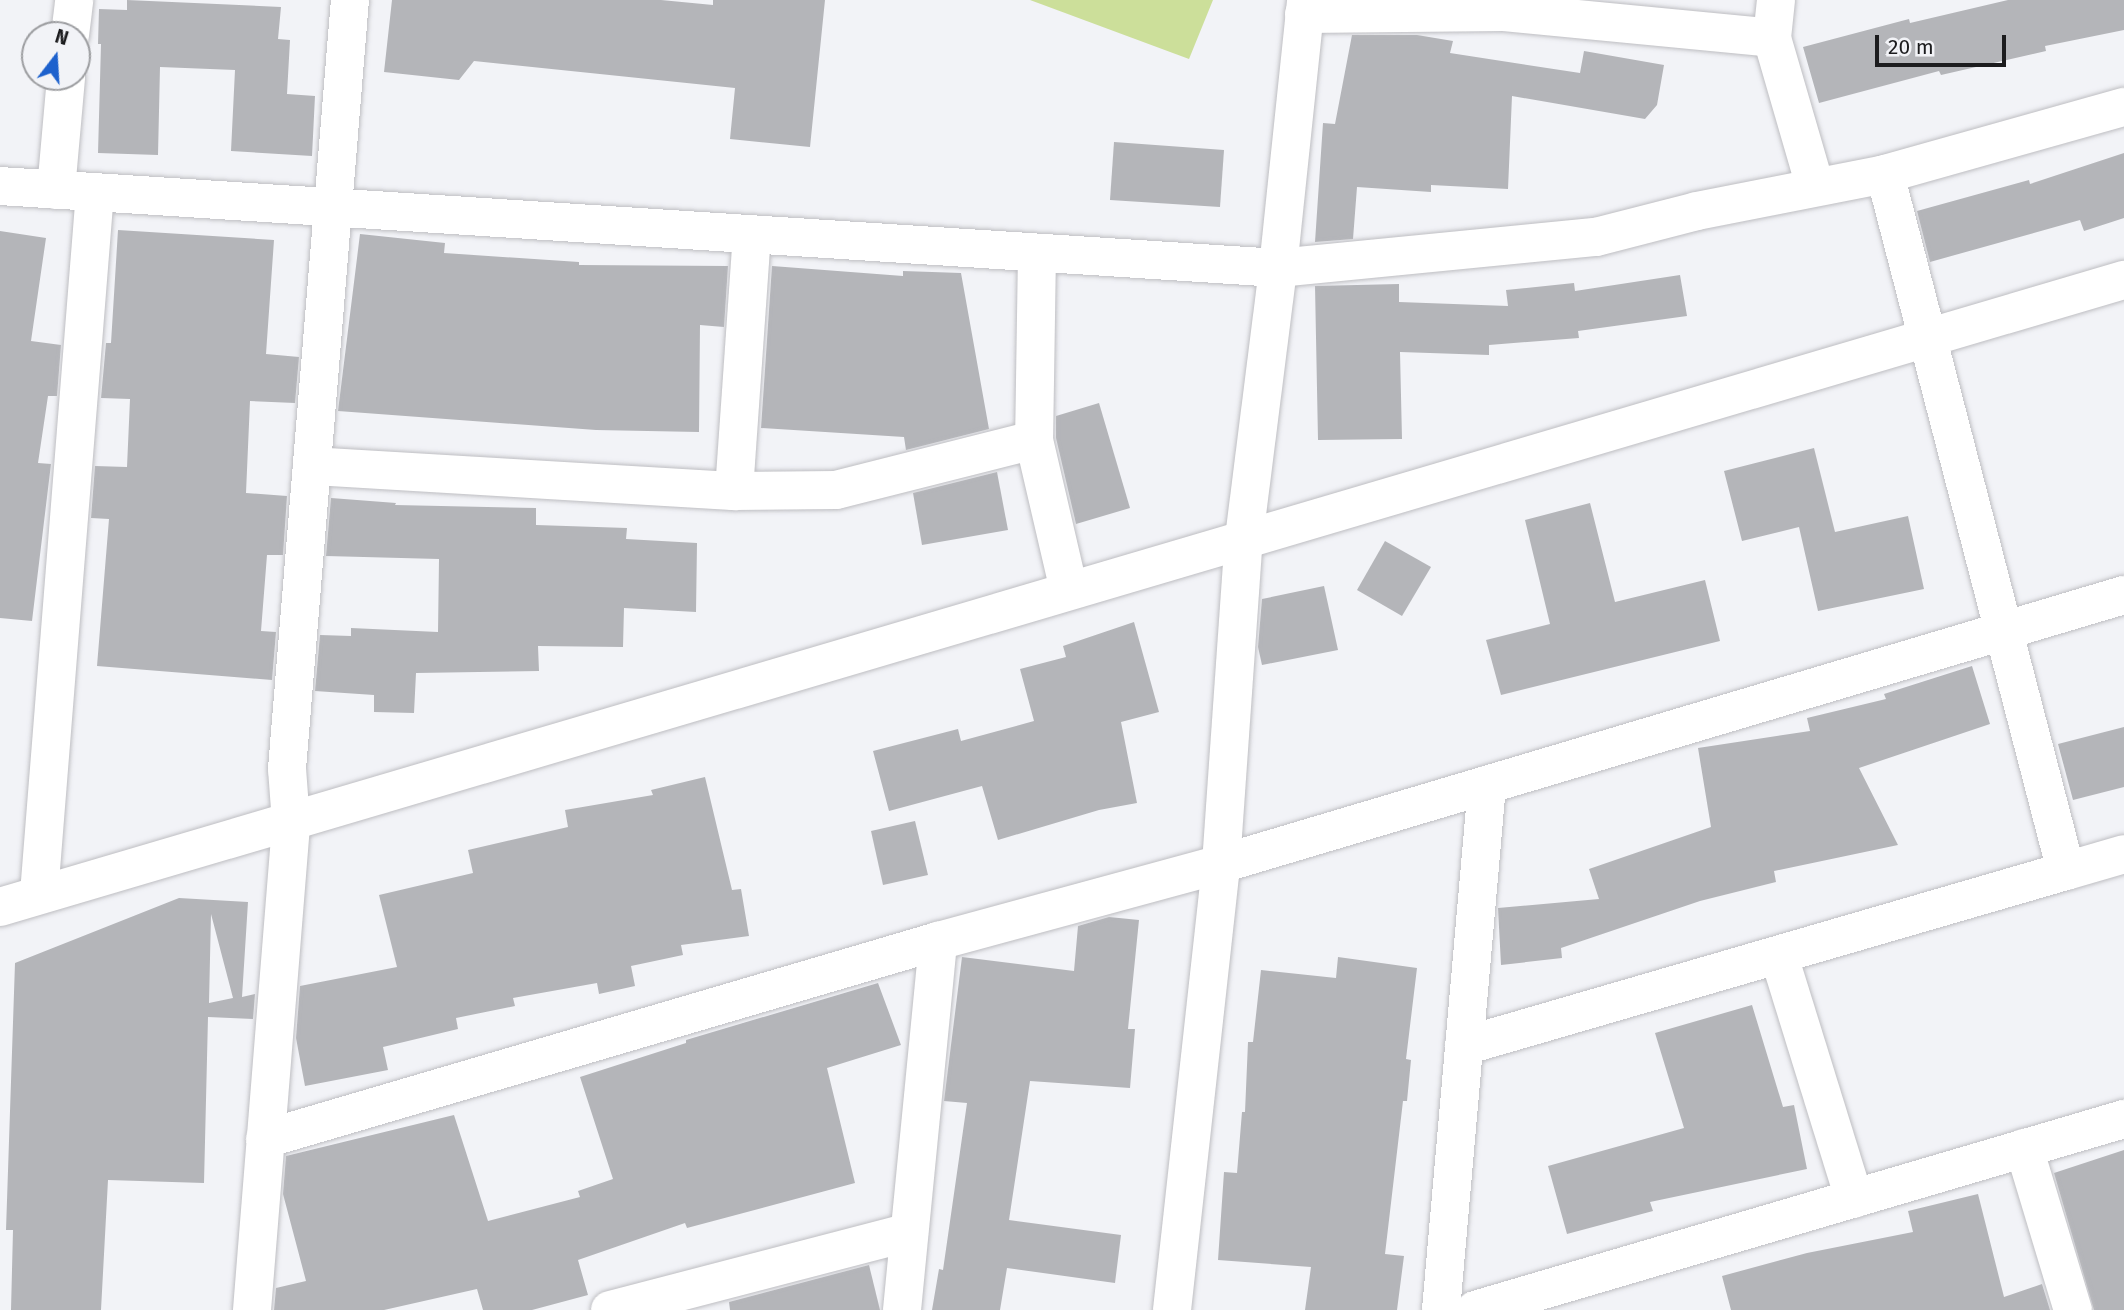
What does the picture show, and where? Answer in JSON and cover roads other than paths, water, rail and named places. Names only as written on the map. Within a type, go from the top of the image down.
[{"type":"street","points":[[72,21],[74,0]]},
{"type":"street","points":[[252,1310],[291,822],[287,769],[351,0]]},
{"type":"street","points":[[1776,0],[1772,38],[1815,186]]},
{"type":"street","points":[[1172,1310],[1221,864],[1244,538],[1278,268],[1305,7],[1504,12],[1772,38]]},
{"type":"street","points":[[55,190],[65,91]]},
{"type":"street","points":[[0,186],[1278,268],[1596,237],[1697,211],[1885,174],[2124,107]]},
{"type":"street","points":[[1885,174],[2066,871]]},
{"type":"street","points":[[39,894],[94,192]]},
{"type":"street","points":[[734,491],[752,235]]},
{"type":"street","points":[[1037,253],[1034,440],[1069,590]]},
{"type":"street","points":[[0,907],[2124,280]]},
{"type":"street","points":[[312,466],[734,491],[836,490],[1034,440]]},
{"type":"street","points":[[265,1139],[939,941],[1221,864],[2124,595]]},
{"type":"street","points":[[1441,1310],[1487,785]]},
{"type":"street","points":[[1464,1046],[2124,854]]},
{"type":"street","points":[[902,1310],[939,941]]},
{"type":"street","points":[[1779,956],[1854,1199]]},
{"type":"street","points":[[1475,1310],[2124,1119]]},
{"type":"street","points":[[2024,1148],[2073,1310]]},
{"type":"street","points":[[610,1310],[909,1232]]}]
